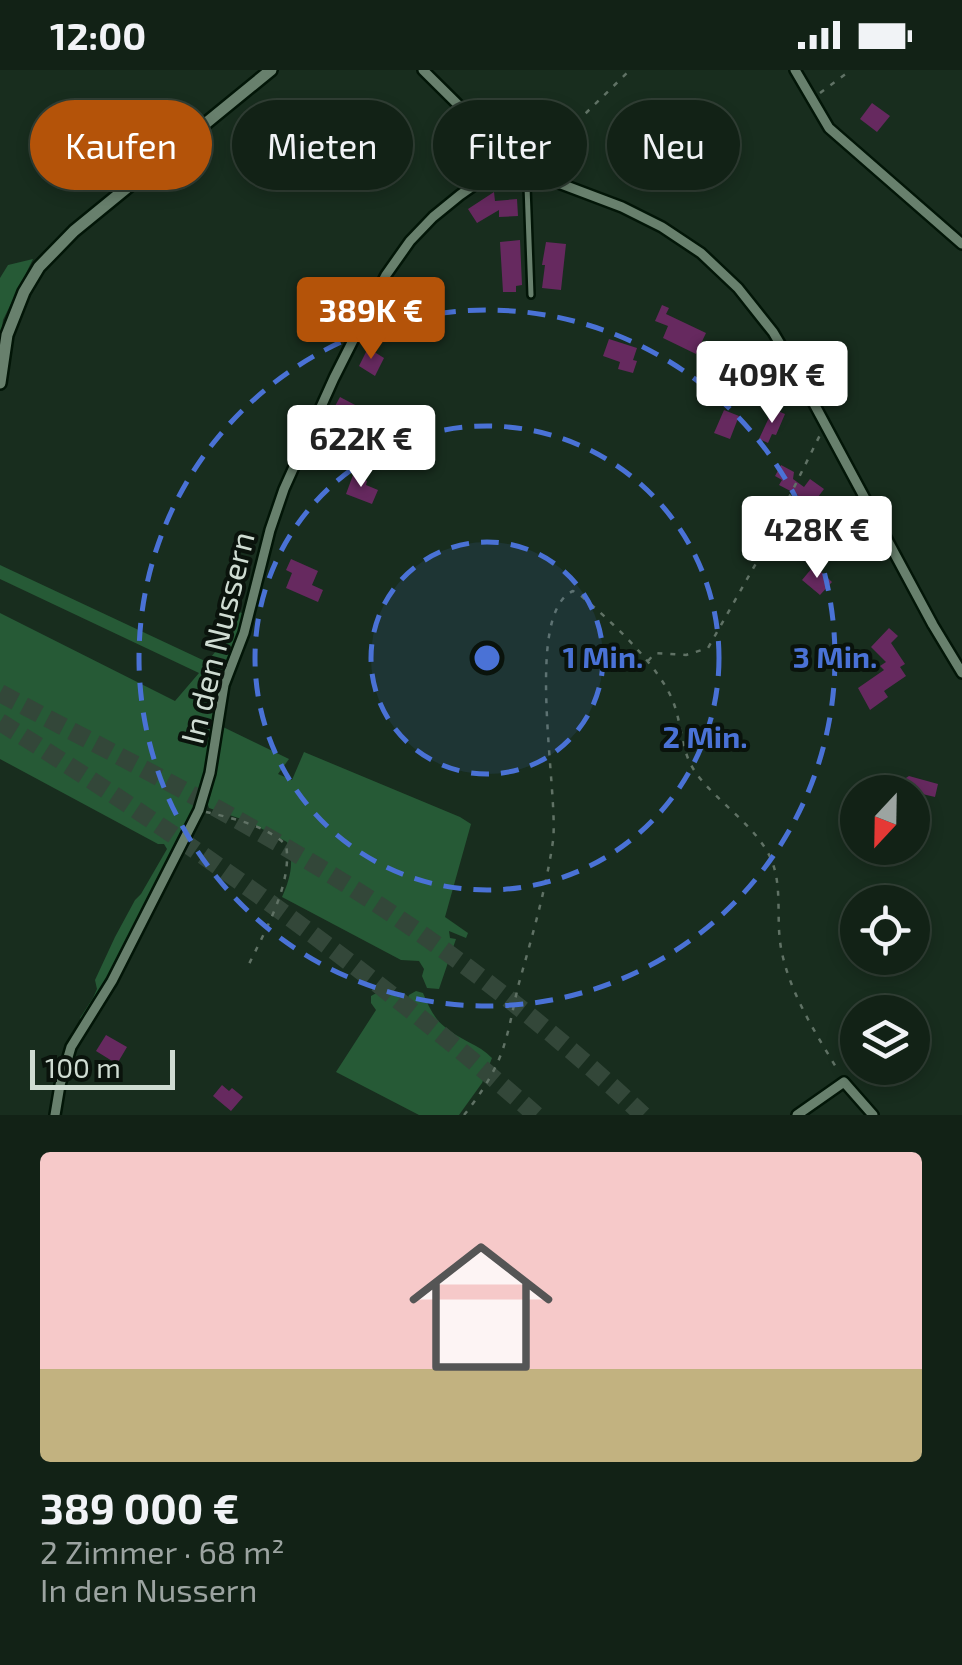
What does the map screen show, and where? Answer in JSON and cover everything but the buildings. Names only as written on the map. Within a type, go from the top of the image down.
[{"type":"street","points":[[0,383],[7,334],[24,292],[40,268],[74,231],[270,70]]},
{"type":"street","points":[[423,70],[453,100]]},
{"type":"street","points":[[795,70],[829,128],[962,244]]},
{"type":"street","name":"In den Nussern","points":[[55,1115],[71,1047],[112,981],[199,810],[210,774],[224,685],[244,634],[284,489],[376,292],[410,241],[466,190]]},
{"type":"street","points":[[576,190],[632,211],[675,235],[708,258],[738,288],[773,332],[962,673]]},
{"type":"street","points":[[798,1115],[840,1085]]},
{"type":"street","points":[[847,1085],[873,1115]]},
{"type":"lane","points":[[527,190],[531,295]]},
{"type":"path","points":[[587,112],[630,70]]},
{"type":"path","points":[[811,99],[851,70]]},
{"type":"path","points":[[648,662],[654,653],[686,655],[708,648],[826,426]]},
{"type":"path","points":[[464,1115],[479,1096],[505,1044],[553,839],[544,684],[550,632],[560,601],[570,592],[576,592],[617,628],[648,662],[672,699],[692,767],[770,857],[786,969],[840,1075]]},
{"type":"path","points":[[199,810],[255,827],[286,845],[282,888],[248,966]]},
{"type":"green space","points":[[33,259],[3,320],[0,341],[0,278],[8,265]]},
{"type":"green space","points":[[0,565],[207,662],[228,636],[236,611],[245,614],[221,678],[211,752],[197,804],[117,966],[83,1021],[80,1018],[97,989],[95,980],[115,937],[167,849],[0,759],[0,613],[175,701],[199,673],[0,579]]},
{"type":"green space","points":[[221,726],[289,759],[278,774],[292,780],[304,752],[471,824],[445,917],[468,933],[466,938],[449,931],[450,938],[456,939],[439,989],[427,988],[419,961],[401,960],[282,897],[290,870],[287,842],[247,821],[209,808]]},
{"type":"green space","points":[[380,991],[407,1000],[416,991],[423,993],[441,1024],[492,1058],[482,1083],[459,1115],[419,1115],[336,1072],[376,1010],[371,996]]},
{"type":"tunnel","points":[[0,693],[235,819],[400,919],[485,980],[643,1115]]},
{"type":"tunnel","points":[[0,722],[140,812],[343,957],[536,1115]]}]
